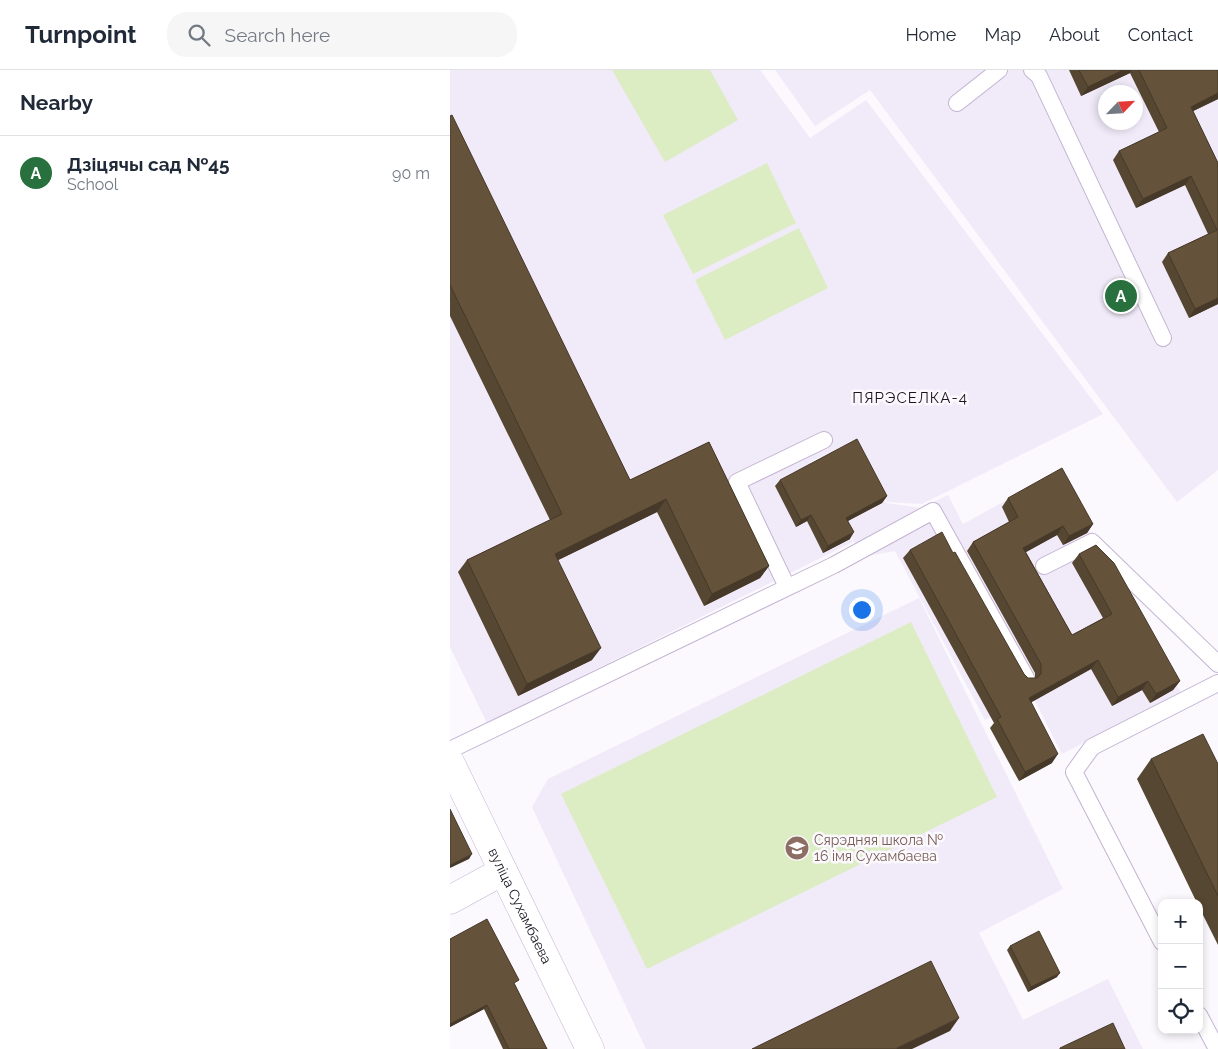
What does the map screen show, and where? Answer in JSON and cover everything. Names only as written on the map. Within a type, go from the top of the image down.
[{"type":"street","name":"вуліца Сухамбаева","points":[[450,762],[590,1049]]},
{"type":"street","points":[[450,900],[503,871]]},
{"type":"lane","points":[[957,103],[999,70]]},
{"type":"lane","points":[[1032,70],[1039,76],[1164,338]]},
{"type":"lane","points":[[788,587],[737,482],[824,440]]},
{"type":"lane","points":[[450,750],[834,565],[933,511],[1026,678]]},
{"type":"lane","points":[[1044,566],[1092,542],[1218,664]]},
{"type":"lane","points":[[1158,934],[1074,772],[1092,747],[1218,683]]},
{"type":"lane","points":[[1203,1023],[1217,1049]]},
{"type":"shaded area","points":[[450,70],[760,70],[810,138],[866,100],[1103,414],[922,504],[887,502],[855,440],[810,462],[853,542],[487,723],[450,647]]},
{"type":"shaded area","points":[[775,70],[1218,70],[1218,470],[1177,502],[870,90],[815,126]]},
{"type":"shaded area","points":[[855,443],[886,503],[921,508],[948,495],[963,524],[1056,473],[1181,692],[1062,754],[1032,695],[985,720],[895,551],[862,557],[812,463]]},
{"type":"shaded area","name":"Сярэдняя школа № 16 імя Сухамбаева","points":[[919,598],[1063,889],[979,933],[1023,1020],[1108,979],[1143,1049],[646,1049],[532,807],[548,779]]},
{"type":"green space","points":[[612,70],[710,70],[738,120],[665,162]]},
{"type":"green space","points":[[767,163],[796,223],[693,274],[663,215]]},
{"type":"green space","points":[[799,228],[828,288],[725,340],[695,280]]},
{"type":"green space","points":[[911,622],[997,797],[647,969],[561,794]]},
{"type":"building","points":[[1079,70],[1123,70],[1088,87]]},
{"type":"building","points":[[1139,70],[1218,70],[1218,93],[1191,107],[1218,163],[1218,298],[1195,309],[1168,253],[1217,230],[1191,176],[1143,199],[1119,151],[1167,128]]},
{"type":"building","points":[[452,115],[630,480],[709,442],[769,566],[712,594],[666,499],[555,554],[601,648],[527,684],[467,560],[562,514],[450,285],[450,116]]},
{"type":"building","points":[[857,439],[887,496],[846,518],[854,532],[828,546],[811,515],[801,520],[780,480]]},
{"type":"building","points":[[1062,468],[1093,524],[1069,536],[1063,526],[1023,548],[1072,635],[1112,614],[1079,554],[1096,545],[1114,563],[1180,681],[1156,694],[1148,681],[1118,697],[1098,660],[1029,698],[1058,754],[1025,772],[997,719],[1001,717],[910,550],[942,532],[1024,674],[1028,678],[1037,678],[1041,674],[1041,664],[973,542],[1018,517],[1008,498]]},
{"type":"building","points":[[1203,734],[1218,764],[1218,896],[1151,759]]},
{"type":"building","points":[[450,809],[472,854],[450,865]]},
{"type":"building","points":[[487,919],[519,980],[514,983],[547,1049],[509,1049],[487,1005],[450,1024],[450,939]]},
{"type":"building","points":[[1039,931],[1060,973],[1031,987],[1010,946]]},
{"type":"building","points":[[931,961],[959,1018],[895,1049],[752,1049]]},
{"type":"building","points":[[1113,1023],[1125,1049],[1060,1049],[1060,1048]]},
{"type":"place","name":"Дзіцячы сад №45","points":[[1121,296]]},
{"type":"place","name":"Сярэдняя школа № 16 імя Сухамбаева","points":[[797,848]]},
{"type":"district","name":"ПЯРЭСЕЛКА-4","points":[[910,398]]}]
